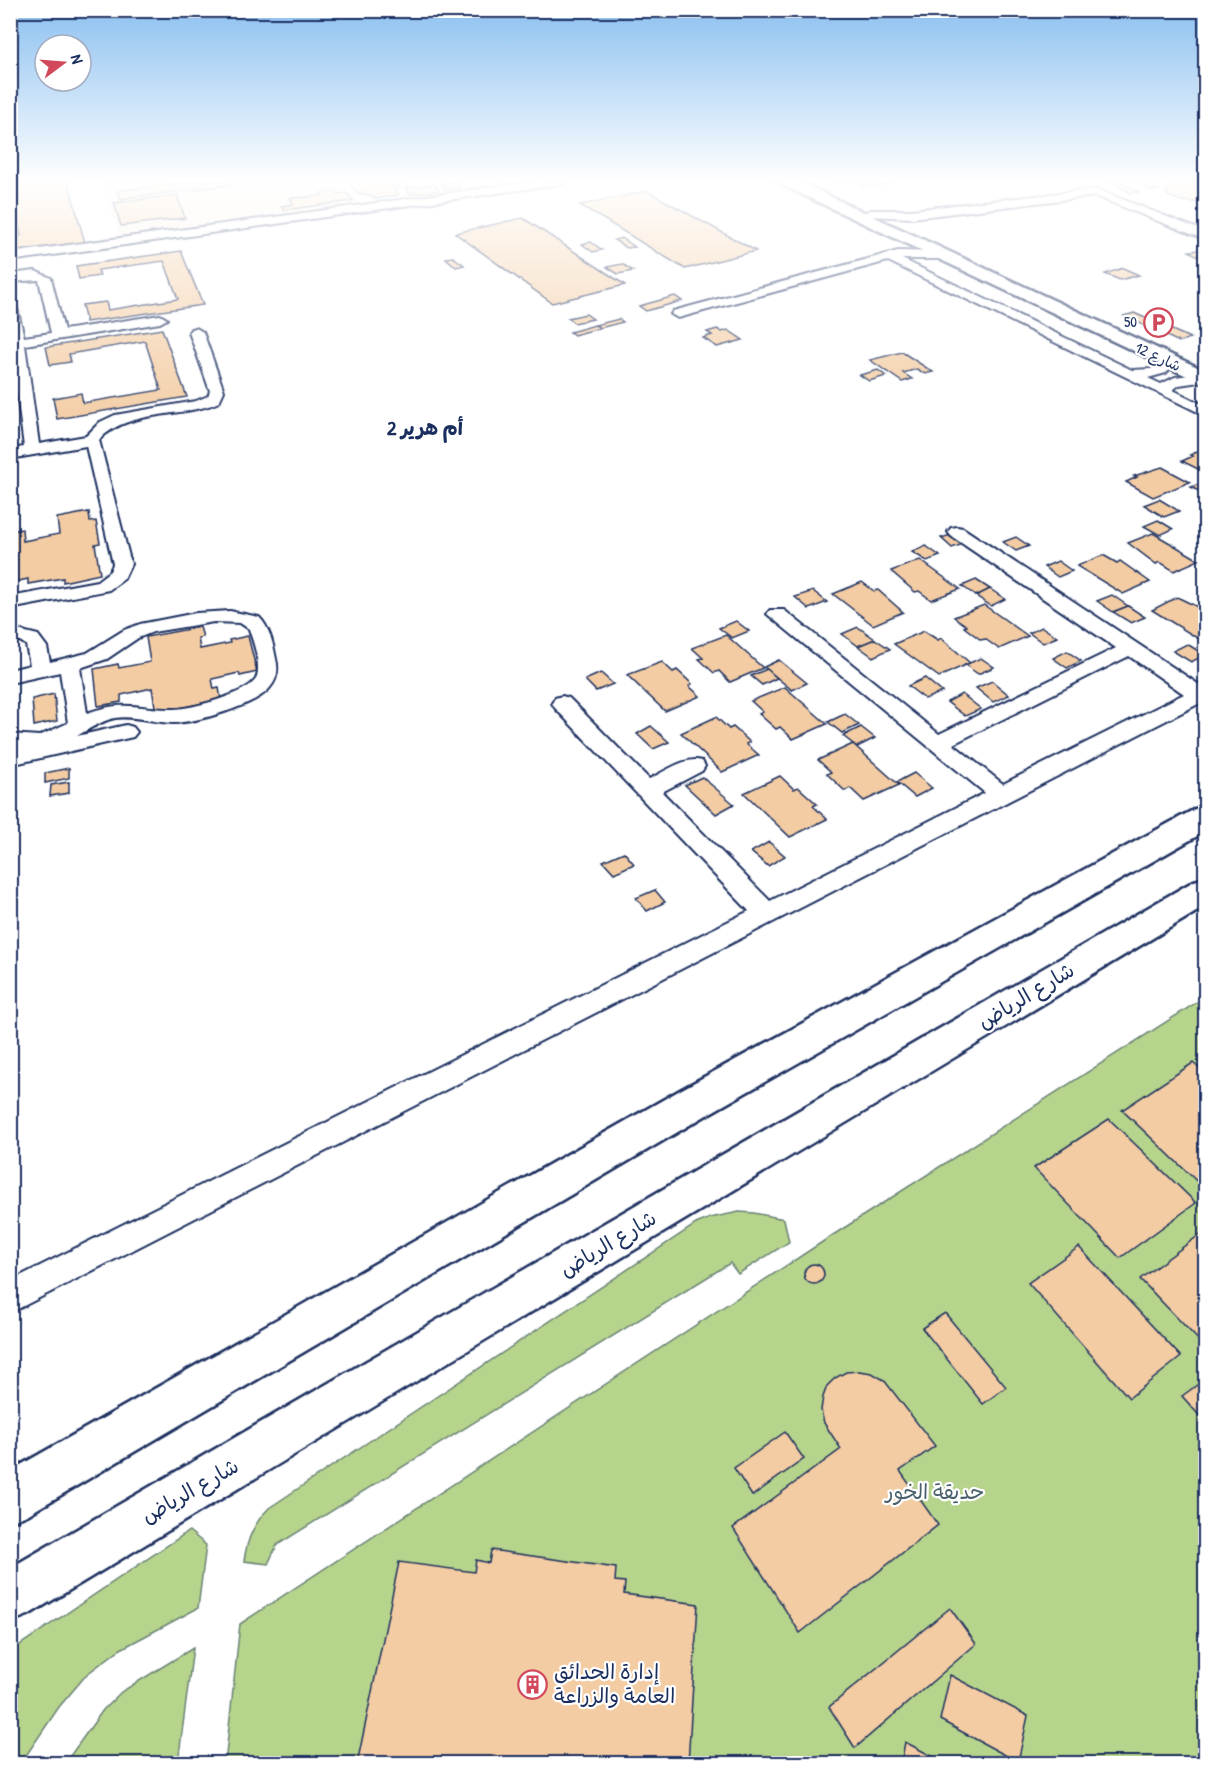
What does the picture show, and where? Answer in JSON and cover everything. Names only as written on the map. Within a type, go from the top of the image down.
[{"type":"main road","name":"شارع 12","points":[[972,264],[1168,362],[1204,375]]},
{"type":"main road","name":"شارع 12","points":[[974,264],[1204,375]]},
{"type":"main road","points":[[10,1498],[696,1101],[1206,817]]},
{"type":"main road","name":"شارع الرياض","points":[[10,1597],[1206,890]]},
{"type":"street","points":[[678,314],[865,264]]},
{"type":"street","points":[[909,264],[1206,412]]},
{"type":"street","points":[[10,278],[35,275],[45,278],[58,335]]},
{"type":"street","points":[[10,308],[32,450]]},
{"type":"street","points":[[16,347],[58,335],[160,320]]},
{"type":"street","points":[[10,454],[90,441],[105,425],[120,418],[200,405],[214,399],[217,395],[196,332]]},
{"type":"street","points":[[1129,375],[1157,372],[1166,367],[1168,362]]},
{"type":"street","points":[[1162,391],[1175,381],[1204,375]]},
{"type":"street","points":[[10,603],[88,590],[114,579],[121,572],[122,564],[96,448],[90,441]]},
{"type":"street","points":[[957,532],[1202,693]]},
{"type":"street","points":[[777,614],[1002,795]]},
{"type":"street","points":[[10,677],[103,653],[128,636],[145,628],[231,615],[252,621],[258,627],[268,670],[267,678],[251,693],[192,713],[170,716],[138,710],[118,711],[96,717],[45,746],[10,758]]},
{"type":"street","points":[[10,634],[24,634],[34,639],[38,647],[41,669]]},
{"type":"street","points":[[938,743],[1131,648]]},
{"type":"street","points":[[69,663],[79,725]]},
{"type":"street","points":[[10,1298],[1202,693]]},
{"type":"street","points":[[562,702],[766,913]]},
{"type":"street","points":[[10,741],[45,746],[126,732]]},
{"type":"street","points":[[647,790],[694,766]]},
{"type":"green space","name":"حديقة الخور","points":[[1205,997],[1205,1763],[225,1764],[240,1624],[833,1235]]},
{"type":"green space","points":[[739,1212],[784,1219],[789,1242],[738,1274],[730,1263],[277,1545],[268,1564],[244,1561],[252,1532],[269,1508],[696,1224],[710,1218]]},
{"type":"green space","points":[[189,1531],[206,1545],[198,1608],[119,1650],[87,1674],[59,1707],[21,1763],[11,1763],[11,1651]]},
{"type":"green space","points":[[193,1648],[178,1763],[65,1763],[103,1710],[121,1692]]},
{"type":"building","points":[[144,264],[98,270],[100,276],[79,279],[76,266]]},
{"type":"building","points":[[165,264],[186,264],[203,305],[86,322],[82,305],[106,302],[108,310],[178,299]]},
{"type":"building","points":[[498,264],[593,264],[625,285],[552,303]]},
{"type":"building","points":[[622,264],[633,271],[618,274],[607,267]]},
{"type":"building","points":[[676,264],[706,264],[685,269]]},
{"type":"building","points":[[1123,268],[1139,275],[1120,280],[1105,274]]},
{"type":"building","points":[[675,296],[682,301],[646,311],[639,306]]},
{"type":"building","points":[[1134,313],[1190,338],[1179,342],[1124,316]]},
{"type":"building","points":[[586,314],[593,319],[574,323],[568,318]]},
{"type":"building","points":[[619,319],[623,322],[600,328],[595,325]]},
{"type":"building","points":[[595,325],[600,328],[574,335],[570,332]]},
{"type":"building","points":[[162,329],[187,397],[57,419],[53,398],[81,393],[83,403],[161,390],[145,341],[69,354],[71,362],[50,365],[46,347]]},
{"type":"building","points":[[717,329],[722,332],[728,330],[743,340],[717,347],[703,338],[712,335],[707,332]]},
{"type":"building","points":[[902,352],[933,372],[925,374],[917,369],[903,373],[912,379],[902,382],[870,360]]},
{"type":"building","points":[[878,370],[886,376],[869,381],[860,375]]},
{"type":"building","points":[[1204,449],[1206,473],[1182,461],[1193,456],[1190,455]]},
{"type":"building","points":[[1162,467],[1190,482],[1153,497],[1126,482],[1137,477],[1134,476]]},
{"type":"building","points":[[1204,482],[1206,495],[1191,487]]},
{"type":"building","points":[[1159,499],[1179,511],[1164,517],[1144,505]]},
{"type":"building","points":[[89,512],[90,522],[96,521],[100,543],[95,544],[100,574],[63,582],[63,578],[28,584],[28,579],[10,583],[10,531],[22,529],[23,541],[59,534],[57,518]]},
{"type":"building","points":[[1158,520],[1173,529],[1160,535],[1144,526]]},
{"type":"building","points":[[1153,533],[1199,560],[1174,571],[1160,562],[1156,564],[1128,543]]},
{"type":"building","points":[[954,534],[966,543],[952,548],[941,538]]},
{"type":"building","points":[[1016,537],[1029,546],[1016,551],[1003,542]]},
{"type":"building","points":[[926,546],[940,556],[927,561],[912,552]]},
{"type":"building","points":[[1103,555],[1117,563],[1120,561],[1150,582],[1123,594],[1077,566]]},
{"type":"building","points":[[920,560],[960,589],[931,600],[919,591],[915,592],[891,571]]},
{"type":"building","points":[[1058,561],[1072,571],[1058,577],[1044,567]]},
{"type":"building","points":[[976,580],[990,589],[976,596],[962,586]]},
{"type":"building","points":[[862,582],[874,591],[878,590],[903,612],[873,625],[833,594]]},
{"type":"building","points":[[990,589],[1005,599],[991,606],[976,596]]},
{"type":"building","points":[[813,591],[827,602],[809,609],[795,597]]},
{"type":"building","points":[[1112,595],[1128,606],[1113,612],[1097,601]]},
{"type":"building","points":[[1177,597],[1206,611],[1206,639],[1202,641],[1152,610]]},
{"type":"building","points":[[984,605],[1028,636],[999,649],[985,639],[981,640],[954,617]]},
{"type":"building","points":[[1128,606],[1145,617],[1131,623],[1113,612]]},
{"type":"building","points":[[736,621],[749,631],[732,638],[719,628]]},
{"type":"building","points":[[200,627],[203,637],[198,638],[200,649],[230,643],[229,640],[248,636],[257,672],[212,679],[214,689],[219,688],[221,699],[156,713],[152,688],[121,695],[121,702],[98,706],[94,669],[118,664],[119,668],[150,662],[146,637]]},
{"type":"building","points":[[858,627],[875,639],[858,646],[842,634]]},
{"type":"building","points":[[1042,627],[1057,637],[1043,643],[1029,633]]},
{"type":"building","points":[[924,631],[938,640],[941,638],[970,663],[939,677],[894,644]]},
{"type":"building","points":[[726,635],[763,668],[730,682],[719,671],[714,673],[699,659],[703,658],[692,648]]},
{"type":"building","points":[[875,639],[890,649],[873,657],[858,646]]},
{"type":"building","points":[[1187,644],[1205,655],[1191,662],[1173,651]]},
{"type":"building","points":[[1067,651],[1081,661],[1067,668],[1053,658]]},
{"type":"building","points":[[981,658],[994,667],[978,674],[965,665]]},
{"type":"building","points":[[779,660],[807,683],[792,690],[764,667]]},
{"type":"building","points":[[662,662],[673,672],[677,670],[692,684],[689,686],[700,696],[665,711],[627,675]]},
{"type":"building","points":[[767,669],[777,678],[762,685],[751,676]]},
{"type":"building","points":[[601,673],[613,684],[596,691],[585,680]]},
{"type":"building","points":[[925,678],[942,692],[925,699],[908,686]]},
{"type":"building","points":[[992,681],[1009,695],[993,702],[976,688]]},
{"type":"building","points":[[785,687],[827,724],[793,739],[780,727],[776,729],[759,714],[763,712],[751,701]]},
{"type":"building","points":[[54,694],[57,721],[34,726],[32,699]]},
{"type":"building","points":[[962,694],[981,709],[965,716],[947,702]]},
{"type":"building","points":[[845,714],[859,725],[842,733],[828,722]]},
{"type":"building","points":[[716,717],[729,729],[733,727],[750,742],[746,744],[759,755],[722,772],[681,733]]},
{"type":"building","points":[[651,726],[669,742],[653,749],[637,734]]},
{"type":"building","points":[[861,727],[875,738],[857,747],[843,736]]},
{"type":"building","points":[[853,744],[899,785],[864,801],[850,788],[845,791],[827,774],[831,772],[818,760]]},
{"type":"building","points":[[69,768],[69,778],[45,783],[45,773]]},
{"type":"building","points":[[914,773],[932,788],[915,797],[897,782]]},
{"type":"building","points":[[780,776],[794,789],[798,787],[817,804],[813,806],[827,819],[790,837],[744,793]]},
{"type":"building","points":[[702,777],[734,804],[716,814],[685,785]]},
{"type":"building","points":[[69,782],[69,793],[50,796],[51,785]]},
{"type":"building","points":[[769,842],[785,856],[768,866],[751,852]]},
{"type":"building","points":[[624,852],[634,864],[614,873],[603,861]]},
{"type":"building","points":[[655,890],[665,902],[647,911],[636,898]]},
{"type":"building","points":[[1193,1063],[1206,1074],[1206,1190],[1122,1110]]},
{"type":"building","points":[[1109,1119],[1196,1203],[1120,1258],[1034,1168]]},
{"type":"building","points":[[1206,1230],[1206,1348],[1140,1279]]},
{"type":"building","points":[[1079,1247],[1181,1357],[1129,1398],[1028,1283]]},
{"type":"building","points":[[814,1264],[821,1267],[824,1274],[821,1281],[814,1284],[807,1281],[804,1274],[807,1267]]},
{"type":"building","points":[[945,1313],[1006,1387],[983,1404],[922,1328]]},
{"type":"building","points":[[846,1372],[872,1373],[884,1380],[935,1446],[900,1471],[938,1525],[800,1633],[733,1528],[841,1449],[824,1423],[821,1410],[823,1397],[827,1386],[835,1378]]},
{"type":"building","points":[[1204,1380],[1206,1382],[1206,1423],[1182,1396]]},
{"type":"building","points":[[785,1432],[804,1459],[752,1496],[734,1468]]},
{"type":"building","name":"إدارة الحدائق العامة والزراعة","points":[[491,1550],[616,1568],[615,1581],[625,1582],[624,1594],[698,1604],[688,1764],[357,1764],[399,1562],[474,1572],[476,1560],[489,1563]]},
{"type":"building","points":[[950,1608],[976,1644],[855,1748],[829,1707]]},
{"type":"building","points":[[950,1675],[1028,1716],[1018,1762],[940,1720]]},
{"type":"building","points":[[905,1742],[947,1764],[901,1764]]},
{"type":"place","name":"50","points":[[1158,322]]},
{"type":"place","name":"إدارة الحدائق العامة والزراعة","points":[[533,1684]]},
{"type":"district","name":"أم هرير 2","points":[[425,428]]}]
